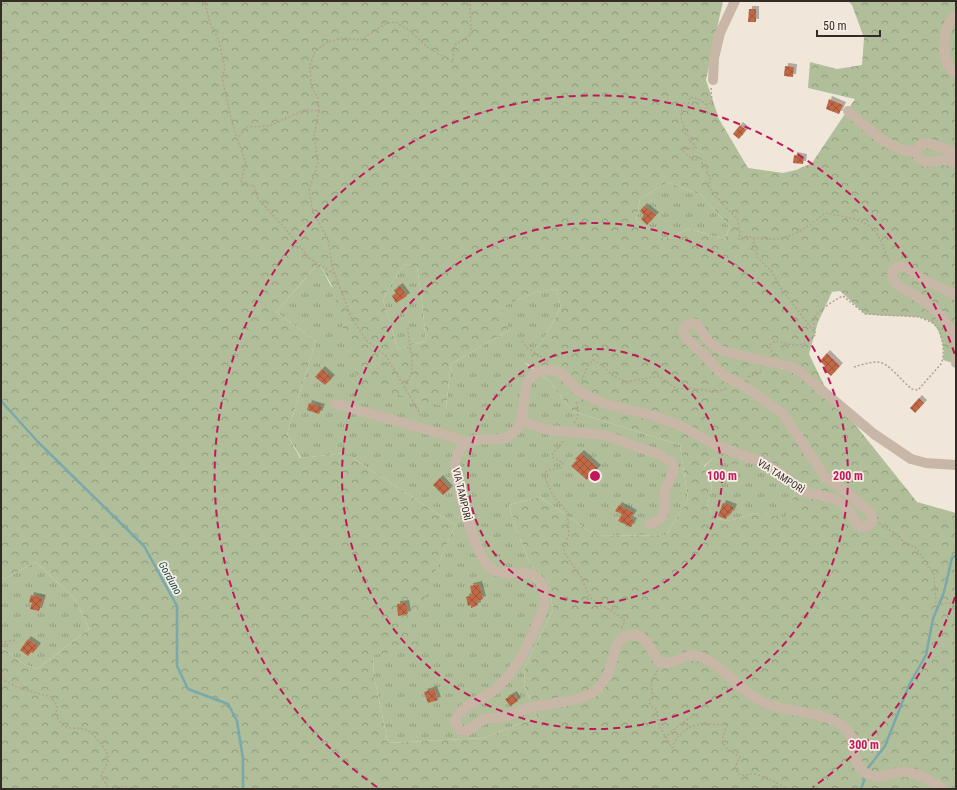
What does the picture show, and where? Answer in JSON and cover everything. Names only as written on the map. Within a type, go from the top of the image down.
[{"type":"street","points":[[713,80],[714,58],[720,33],[735,1]]},
{"type":"street","points":[[956,15],[949,23],[945,32],[944,42],[947,64],[956,73]]},
{"type":"street","points":[[848,111],[874,134],[893,146],[905,151],[916,152]]},
{"type":"street","points":[[956,152],[928,143],[920,145],[916,152],[918,158],[925,162],[943,160],[956,162]]},
{"type":"street","points":[[956,295],[922,279],[907,268],[900,266],[894,269],[892,276],[896,283],[922,300],[944,320],[952,331],[956,342]]},
{"type":"street","points":[[872,520],[872,514],[869,511],[844,490],[825,477],[783,414],[758,395],[723,375],[687,340],[683,333],[685,326],[691,323],[697,324],[709,342],[722,351],[792,367],[798,370],[874,434],[911,459],[926,464],[956,465]]},
{"type":"street","points":[[956,356],[956,363]]},
{"type":"street","points":[[336,404],[426,429],[465,443],[478,438],[494,440],[505,438],[513,433],[520,421],[526,387],[529,379],[533,375],[540,372],[554,370]]},
{"type":"street","name":"VIA TAMPORÌ","points":[[554,370],[562,374],[578,391],[585,395],[609,405],[667,420],[690,430],[716,445],[761,462],[782,474],[804,492],[828,497],[843,504],[848,509],[855,523],[860,527],[868,526],[872,520]]},
{"type":"street","points":[[520,421],[540,428],[604,435],[644,448],[660,455],[673,464],[674,471],[665,489],[664,512],[659,519],[649,524]]},
{"type":"street","name":"VIA TAMPORÌ","points":[[465,443],[456,459],[455,470],[468,522],[486,565],[492,570],[500,572],[528,573],[536,577],[542,584],[545,599],[542,611],[521,659],[494,690],[457,715],[455,720],[458,728],[462,731],[467,731],[486,719],[503,717],[529,708],[591,694],[598,689],[604,681],[610,669],[615,648],[620,639]]},
{"type":"street","points":[[620,639],[631,634],[640,636],[646,642],[657,660],[663,663],[688,656],[701,658],[713,664],[764,703],[825,718],[839,723],[847,729],[852,736],[856,761],[868,774],[878,776],[902,772],[915,773],[943,789]]},
{"type":"path","points":[[194,1],[205,3],[210,23],[218,41],[225,68],[222,77],[232,122],[246,163],[241,180],[246,186],[254,185],[258,199],[309,258],[336,275]]},
{"type":"path","points":[[426,429],[418,410],[386,356],[366,340],[351,316],[332,266],[328,239],[314,212],[308,191],[318,162],[314,136],[319,111],[318,98],[311,86],[310,65],[315,51],[328,42],[343,38],[360,40],[387,23],[395,22],[409,30],[427,47],[453,62],[454,45],[471,35],[470,1]]},
{"type":"path","points":[[1,48],[5,54]]},
{"type":"path","points":[[713,80],[710,89],[712,102],[708,105],[698,99],[690,97],[688,106],[684,103],[681,109],[683,126],[686,130],[685,134],[692,138],[688,140],[695,144],[696,148],[681,149],[694,161],[702,157],[702,163],[707,166],[707,174],[710,176],[709,187],[738,220],[740,232],[739,239],[749,236],[753,238],[776,239],[791,235],[802,230],[825,213],[862,222],[872,227],[894,269]]},
{"type":"path","points":[[237,139],[247,127],[269,126],[304,110],[319,111]]},
{"type":"path","points":[[753,238],[755,240],[751,249],[757,251],[757,257],[772,272],[782,290],[815,333]]},
{"type":"path","points":[[773,354],[770,346],[775,341],[797,346],[807,343],[815,335],[814,318],[818,312],[834,300],[843,296],[865,314],[919,316],[933,323],[939,329],[944,350],[943,360],[918,390],[912,389],[880,362],[854,367]]},
{"type":"path","points":[[404,388],[411,374],[412,359],[408,337],[408,326]]},
{"type":"path","points":[[522,341],[526,347],[547,360],[554,370]]},
{"type":"path","points":[[620,639],[617,637],[625,622],[624,620],[606,607],[600,606],[589,596],[576,568],[564,552],[564,546],[569,534],[567,512],[553,495],[544,473],[548,470],[560,468],[563,463],[552,457],[552,454],[561,446],[566,432],[578,418],[579,410],[576,402],[585,395],[582,379],[588,366],[593,360],[602,364],[612,375],[626,382],[659,376],[677,389],[692,388],[715,392],[730,388],[734,381],[762,372],[761,368],[756,364],[755,359]]},
{"type":"path","points":[[872,520],[896,534],[903,542],[915,547],[934,574],[936,603],[939,605],[948,602],[952,604],[956,612]]},
{"type":"path","points":[[1,642],[16,640]]},
{"type":"path","points":[[654,666],[657,673],[652,678],[651,683],[653,696],[649,701],[651,706],[657,710],[659,726],[664,737],[672,748],[680,733],[691,726],[727,724],[728,726],[724,732],[722,740],[724,746],[740,757],[735,767],[738,774],[746,776],[752,774],[757,775],[789,789]]},
{"type":"path","points":[[1,679],[17,687],[51,697],[57,706],[57,717],[63,726],[66,728],[84,729],[93,734],[107,751],[107,764],[101,776],[109,789]]},
{"type":"path","points":[[664,737],[670,734],[685,720],[691,718]]},
{"type":"path","points":[[114,789],[124,786],[133,789]]},
{"type":"green space","points":[[1,1],[723,1],[706,80],[719,119],[748,168],[783,173],[796,170],[812,163],[855,99],[808,88],[810,62],[837,69],[862,65],[864,38],[852,5],[848,1],[956,1],[956,364],[943,360],[944,349],[941,338],[938,330],[929,321],[918,317],[865,314],[840,291],[832,292],[818,322],[809,354],[825,387],[917,502],[956,513],[956,789],[1,789],[1,647],[24,664],[37,669],[89,629],[75,599],[36,562],[4,579],[1,576]],"holes":[[[668,182],[701,195],[730,227],[724,239],[689,229],[665,239],[636,221],[640,199]],[[319,263],[332,286],[358,385],[446,407],[451,364],[509,330],[501,307],[536,292],[556,289],[561,307],[542,342],[525,362],[549,381],[572,411],[680,445],[688,500],[666,535],[596,536],[540,497],[509,505],[515,526],[531,566],[548,579],[553,610],[525,666],[524,685],[537,717],[483,738],[388,743],[374,676],[373,655],[422,648],[412,628],[455,525],[345,453],[300,458],[287,434],[316,341],[276,312]],[[405,264],[417,267],[426,341],[398,349],[383,300],[390,285]],[[746,452],[792,476],[795,494],[785,517],[756,513],[728,521],[717,519],[707,507],[712,487],[704,466],[713,458],[724,463],[738,465]]]},
{"type":"green space","points":[[668,182],[701,195],[730,227],[724,239],[689,229],[665,239],[636,221],[640,199]]},
{"type":"green space","points":[[319,263],[331,286],[446,407],[451,364],[509,330],[500,307],[536,292],[556,289],[561,307],[542,342],[525,363],[549,381],[572,411],[680,445],[688,500],[666,535],[596,536],[540,497],[509,505],[515,526],[531,566],[548,578],[553,610],[525,666],[524,685],[537,717],[483,738],[388,743],[374,676],[373,655],[411,628],[455,525],[345,453],[301,458],[287,434],[316,341],[276,312]]},
{"type":"green space","points":[[405,264],[417,267],[426,341],[398,349],[383,300],[390,285]]},
{"type":"green space","points":[[746,452],[792,476],[795,494],[785,518],[756,513],[728,521],[717,519],[707,507],[712,487],[704,467],[713,458],[724,463]]},
{"type":"green space","points":[[36,562],[75,599],[89,629],[37,669],[24,664],[1,647],[1,576],[4,579]]},
{"type":"building","points":[[749,9],[756,9],[756,22],[748,22]]},
{"type":"building","points":[[785,66],[794,67],[793,77],[784,76]]},
{"type":"building","points":[[829,99],[843,105],[839,114],[826,109]]},
{"type":"building","points":[[740,125],[746,130],[739,139],[733,134]]},
{"type":"building","points":[[794,155],[804,157],[803,164],[793,163]]},
{"type":"building","points":[[644,206],[656,215],[647,225],[641,219],[644,215],[640,211]]},
{"type":"building","points":[[400,286],[407,296],[396,303],[392,296],[396,293],[394,290]]},
{"type":"building","points":[[827,353],[840,366],[831,376],[823,369],[825,366],[820,361]]},
{"type":"building","points":[[322,369],[332,378],[325,385],[315,377]]},
{"type":"building","points":[[919,398],[924,403],[915,413],[910,408]]},
{"type":"building","points":[[309,403],[322,407],[319,414],[307,410]]},
{"type":"building","points":[[581,453],[598,468],[587,480],[571,466]]},
{"type":"building","points":[[440,478],[450,489],[443,495],[433,485]]},
{"type":"building","points":[[723,503],[734,507],[731,514],[729,513],[726,519],[718,516]]},
{"type":"building","points":[[619,505],[634,513],[630,519],[634,521],[631,527],[618,521],[622,514],[615,511]]},
{"type":"building","points":[[479,584],[483,599],[477,601],[478,605],[471,608],[471,605],[468,606],[466,597],[472,595],[470,586]]},
{"type":"building","points":[[31,595],[43,598],[39,611],[30,609],[32,603],[29,602]]},
{"type":"building","points":[[406,603],[408,614],[398,616],[397,604]]},
{"type":"building","points":[[28,639],[38,646],[33,653],[31,652],[28,656],[20,650]]},
{"type":"building","points":[[434,689],[438,700],[428,703],[424,692]]},
{"type":"building","points":[[514,694],[518,701],[510,706],[505,699]]},
{"type":"waterway","name":"Gorduno","points":[[1,401],[38,442],[144,546],[177,606],[177,666],[188,689],[228,704],[237,721],[243,759],[243,789]]},
{"type":"waterway","points":[[868,768],[885,746],[909,685],[926,655],[933,619],[944,592],[952,558],[956,555]]},
{"type":"waterway","points":[[861,789],[865,778]]}]
